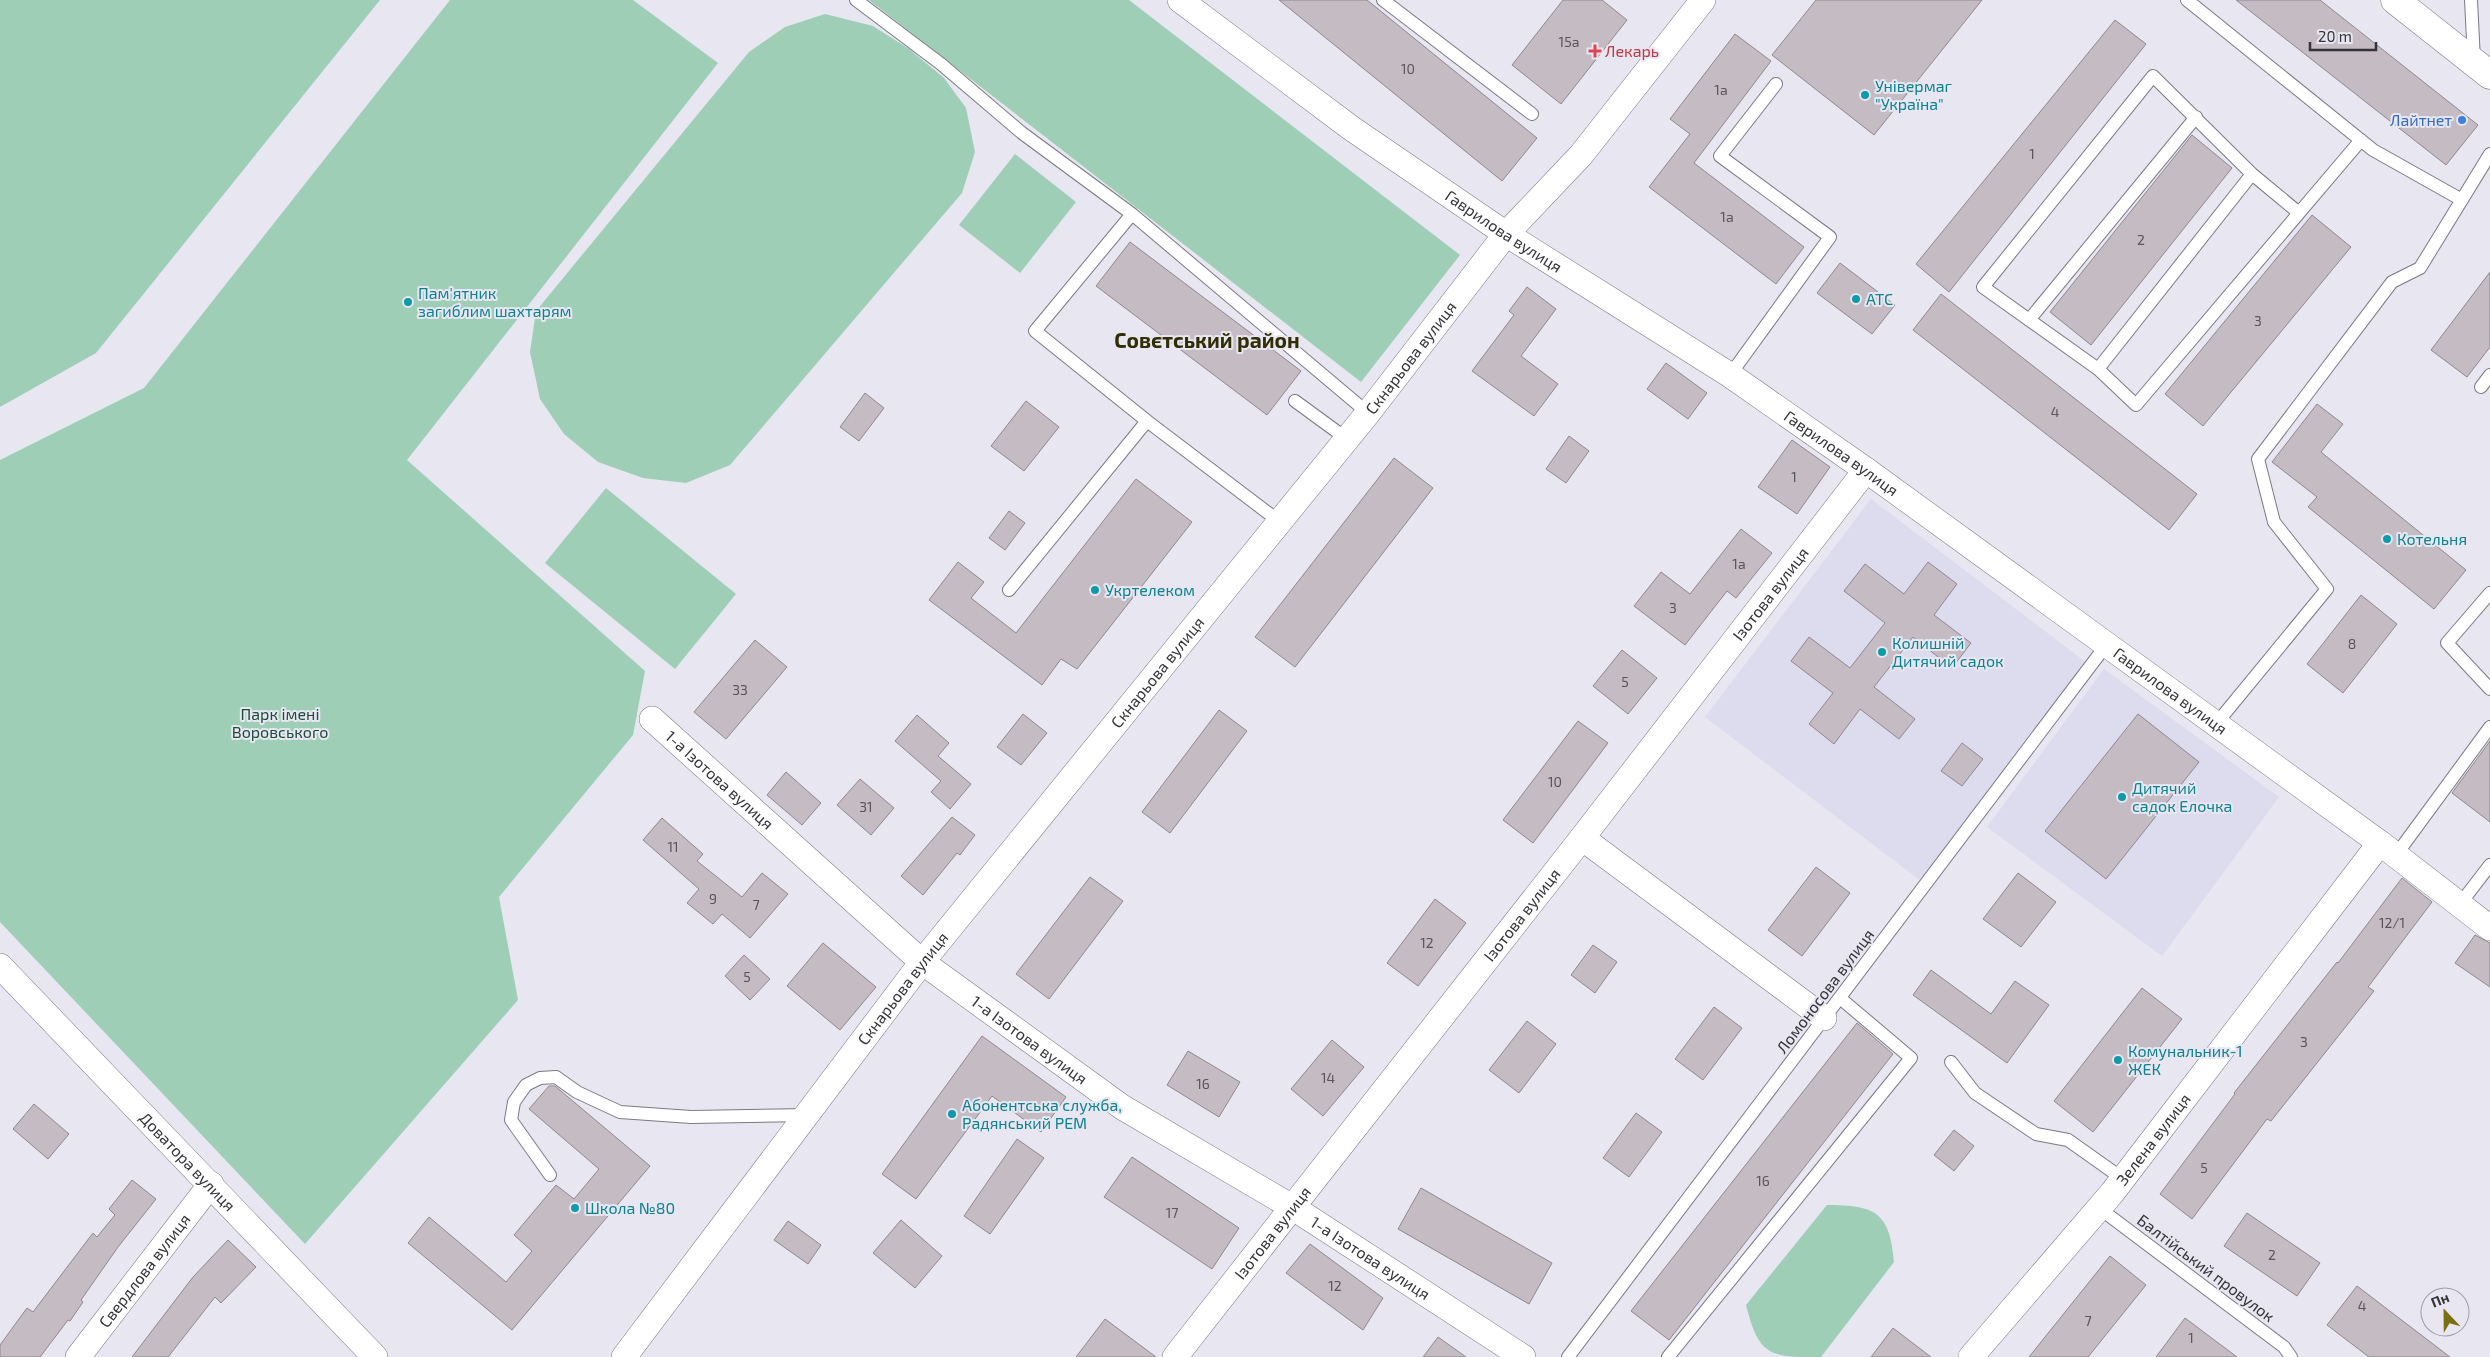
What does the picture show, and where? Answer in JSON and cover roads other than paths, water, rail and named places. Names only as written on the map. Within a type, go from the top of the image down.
[{"type":"street","name":"Скнарьова вулиця","points":[[628,1356],[922,962],[1368,413],[1506,234],[1582,154],[1703,0]]},
{"type":"street","points":[[2395,0],[2482,68]]},
{"type":"street","name":"Гаврилова вулиця","points":[[1194,4],[1351,128],[1506,234],[1730,376],[1866,470],[2388,849],[2490,928]]},
{"type":"street","name":"Ізотова вулиця","points":[[1175,1357],[1582,838],[1866,470]]},
{"type":"street","name":"1-а Ізотова вулиця","points":[[652,719],[922,962],[1122,1107],[1292,1207],[1523,1357]]},
{"type":"street","points":[[1582,838],[1824,1018]]},
{"type":"street","name":"Зелена вулиця","points":[[1971,1357],[2123,1179],[2388,849]]},
{"type":"street","name":"Доватора вулиця","points":[[4,981],[211,1184],[375,1357]]},
{"type":"street","name":"Свердлова вулиця","points":[[78,1357],[211,1184]]},
{"type":"lane","points":[[856,0],[936,59],[1022,132],[1132,214],[1368,413]]},
{"type":"lane","points":[[1383,0],[1532,114]]},
{"type":"lane","points":[[2187,0],[2373,150],[2462,200]]},
{"type":"lane","points":[[2471,0],[2482,68]]},
{"type":"lane","points":[[2299,213],[2252,174],[2153,76],[1983,287],[2098,368],[2136,405],[2361,140]]},
{"type":"lane","points":[[1730,376],[1830,237],[1720,156],[1776,84]]},
{"type":"lane","points":[[2029,320],[2196,117]]},
{"type":"lane","points":[[2216,724],[2327,589],[2274,522],[2258,460],[2392,282],[2420,268],[2490,154]]},
{"type":"lane","points":[[2098,368],[2252,174]]},
{"type":"lane","points":[[1132,214],[1035,331],[1147,421],[1280,522]]},
{"type":"lane","points":[[2482,386],[2490,375]]},
{"type":"lane","points":[[1295,401],[1347,439]]},
{"type":"lane","points":[[1009,590],[1147,421]]},
{"type":"lane","points":[[2490,593],[2446,643],[2490,689]]},
{"type":"lane","name":"Ломоносова вулиця","points":[[1568,1357],[2107,644]]},
{"type":"lane","points":[[2388,849],[2490,727]]},
{"type":"lane","points":[[2460,904],[2490,865]]},
{"type":"lane","points":[[1668,1357],[1911,1058],[1840,998]]},
{"type":"lane","points":[[1951,1062],[1975,1093],[2036,1134],[2068,1140],[2123,1179]]},
{"type":"lane","points":[[550,1175],[511,1120],[514,1102],[526,1085],[540,1078],[556,1077],[577,1092],[620,1112],[691,1117],[808,1115]]},
{"type":"lane","name":"Балтійський провулок","points":[[2099,1208],[2284,1347],[2291,1357]]},
{"type":"place","name":"Лекарь","points":[[1595,51]]},
{"type":"place","name":"Універмаг \"Україна\"","points":[[1865,95]]},
{"type":"place","name":"Лайтнет","points":[[2462,120]]},
{"type":"place","name":"АТС","points":[[1856,299]]},
{"type":"place","name":"Пам'ятник загиблим шахтарям","points":[[408,302]]},
{"type":"place","name":"Котельня","points":[[2387,539]]},
{"type":"place","name":"Укртелеком","points":[[1095,590]]},
{"type":"place","name":"Колишній Дитячий садок","points":[[1882,652]]},
{"type":"place","name":"Дитячий садок Елочка","points":[[2122,797]]},
{"type":"place","name":"Комунальник-1 ЖЕК","points":[[2118,1060]]},
{"type":"place","name":"Абонентська служба, Радянський РЕМ","points":[[952,1114]]},
{"type":"place","name":"Школа №80","points":[[575,1208]]},
{"type":"district","name":"Совєтський район","points":[[1207,341]]},
{"type":"park label","name":"Парк імені Воровського","points":[[280,723]]}]
